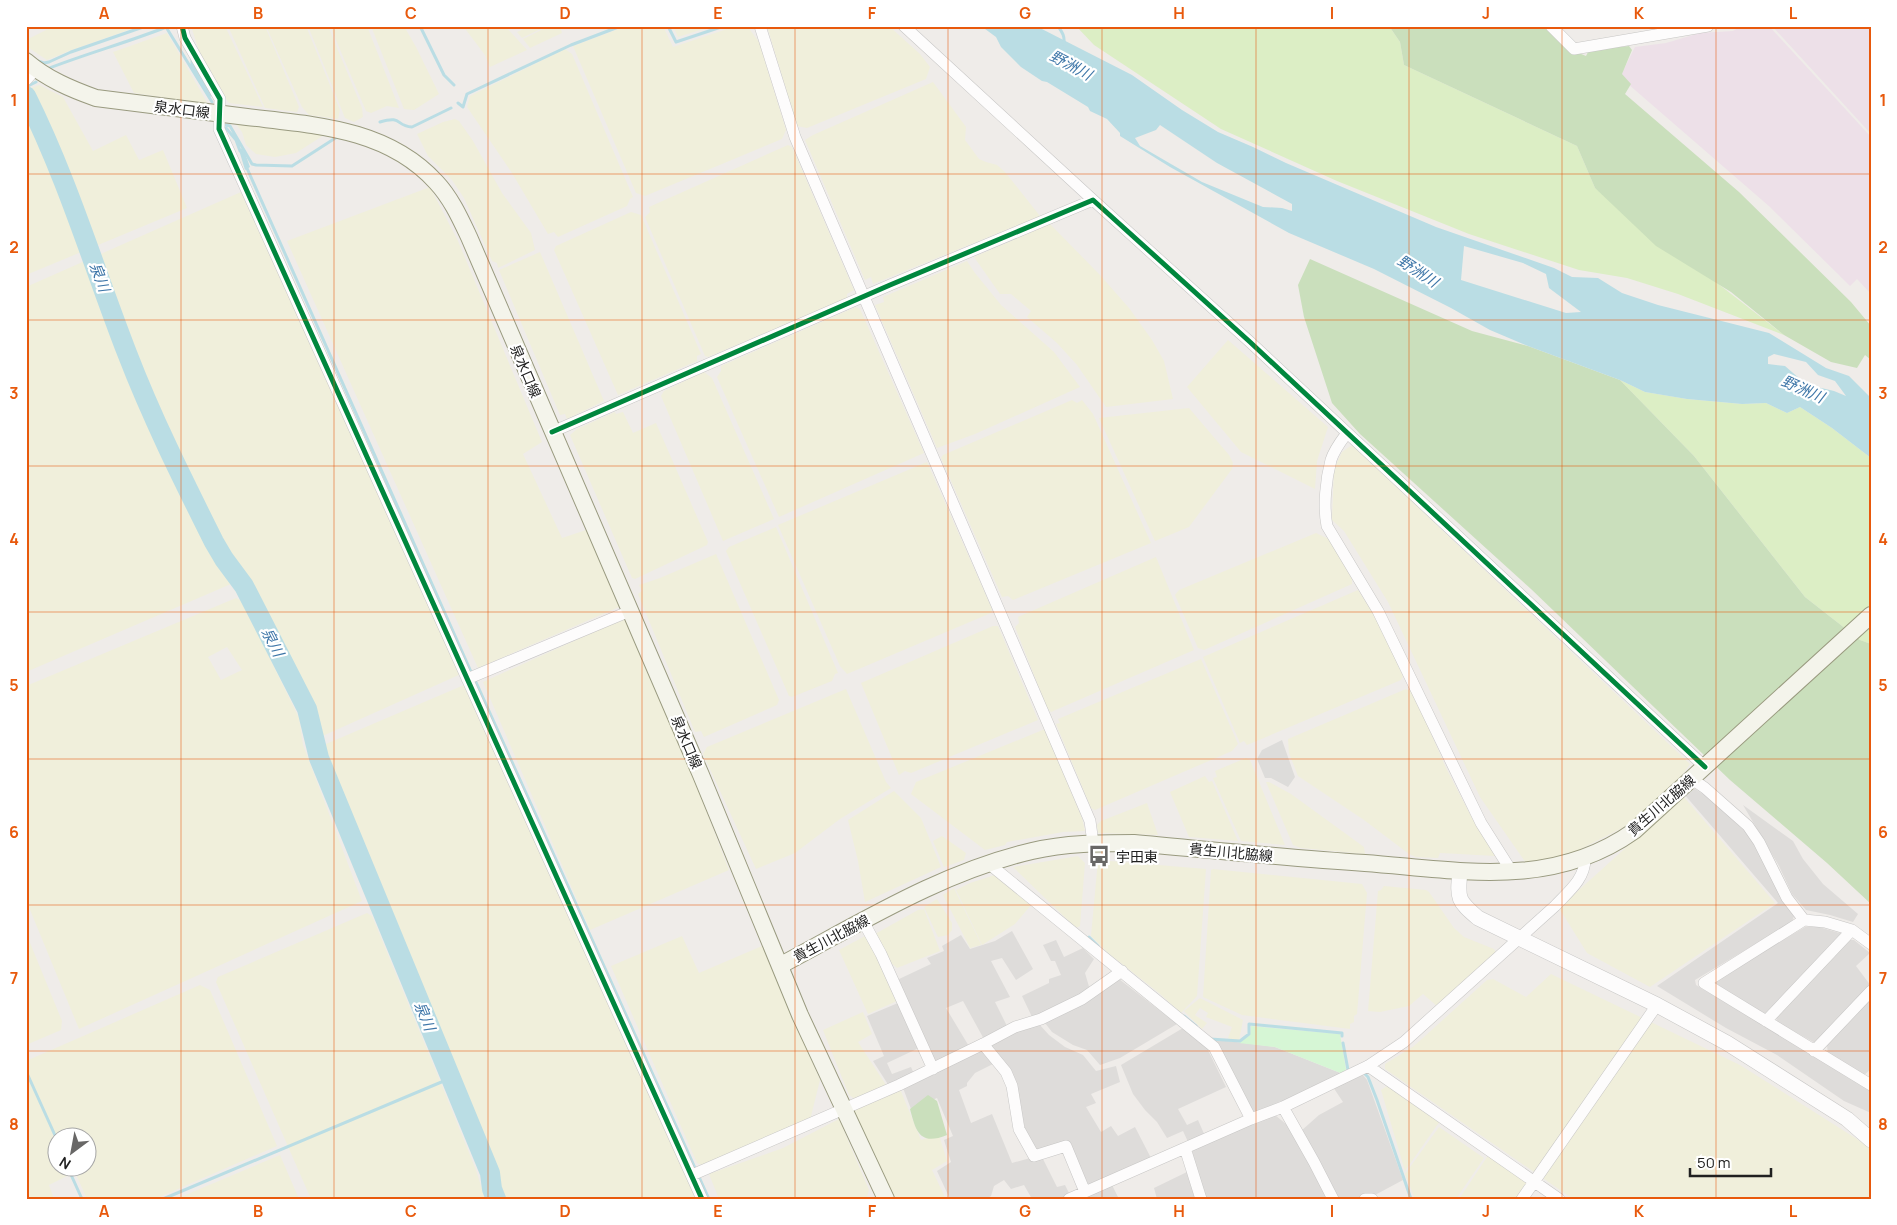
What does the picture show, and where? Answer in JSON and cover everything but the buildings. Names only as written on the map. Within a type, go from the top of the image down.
[{"type":"main road","name":"泉水口線","points":[[29,70],[67,88],[96,98],[312,125],[369,137],[398,151],[430,176],[445,193],[462,223],[781,965]]},
{"type":"main road","name":"貴生川北脇線","points":[[886,1199],[800,1015],[781,965],[910,895],[988,863],[1033,851],[1093,843],[1134,843],[1460,872],[1535,870],[1585,858],[1619,842],[1634,831],[1768,711],[1871,615]]},
{"type":"street","points":[[182,26],[186,38],[220,99],[219,129],[702,1199]]},
{"type":"street","points":[[760,26],[795,136],[1090,821],[1093,843]]},
{"type":"street","points":[[904,26],[1093,200],[1175,272],[1705,767]]},
{"type":"street","points":[[1551,26],[1574,49],[1708,26]]},
{"type":"street","points":[[552,432],[1093,200]]},
{"type":"street","points":[[1348,433],[1338,444],[1332,459],[1325,515],[1327,526],[1378,611],[1481,823],[1512,872]]},
{"type":"street","points":[[467,679],[630,610]]},
{"type":"street","points":[[1692,779],[1748,826],[1759,842],[1787,898],[1804,920]]},
{"type":"street","points":[[1069,1199],[1251,1119],[1283,1107],[1368,1066],[1404,1042],[1520,939],[1576,884],[1585,868],[1585,858]]},
{"type":"street","points":[[988,863],[1214,1048],[1251,1119]]},
{"type":"street","points":[[1460,872],[1458,890],[1462,904],[1478,918],[1728,1043],[1848,1119],[1871,1140]]},
{"type":"street","points":[[1868,1080],[1814,1051],[1704,983],[1804,920],[1825,922],[1852,930],[1871,944]]},
{"type":"street","points":[[863,921],[881,954],[933,1069]]},
{"type":"street","points":[[1766,1021],[1852,930]]},
{"type":"street","points":[[692,1175],[933,1069],[1015,1027],[1041,1019],[1082,999],[1122,971]]},
{"type":"street","points":[[1814,1051],[1871,992]]},
{"type":"street","points":[[1522,1199],[1657,1006]]},
{"type":"street","points":[[983,1044],[1006,1072],[1012,1086],[1019,1129],[1034,1156],[1066,1146],[1085,1192]]},
{"type":"street","points":[[1368,1066],[1559,1199]]},
{"type":"street","points":[[1283,1107],[1333,1199]]},
{"type":"street","points":[[1185,1148],[1201,1199]]},
{"type":"street","points":[[1365,1199],[1372,1199]]},
{"type":"shaded area","points":[[1741,26],[1769,26],[1871,137],[1871,294],[1857,279],[1850,286],[1770,207],[1620,77],[1635,47],[1666,43],[1700,33],[1733,31]]},
{"type":"shaded area","points":[[1772,26],[1871,26],[1871,134]]},
{"type":"shaded area","points":[[1282,740],[1295,777],[1288,787],[1271,778],[1265,778],[1257,759],[1262,750]]},
{"type":"shaded area","points":[[1689,789],[1695,789],[1709,798],[1751,837],[1781,898],[1794,916],[1792,922],[1695,980],[1696,985],[1871,1090],[1871,1113],[1844,1101],[1777,1055],[1726,1028],[1657,986],[1778,903],[1684,794]]},
{"type":"shaded area","points":[[1743,805],[1793,841],[1803,859],[1823,884],[1858,914],[1853,922],[1806,910],[1792,894],[1779,866]]},
{"type":"shaded area","points":[[1805,927],[1819,927],[1843,934],[1766,1015],[1717,986],[1716,980]]},
{"type":"shaded area","points":[[1012,931],[1033,969],[1016,980],[1002,958],[991,961],[1010,997],[995,1002],[1008,1028],[985,1041],[963,1001],[946,1008],[970,1048],[933,1065],[897,980],[931,964],[927,958],[944,951],[942,946],[961,935],[970,949],[995,941]]},
{"type":"shaded area","points":[[1056,940],[1064,957],[1083,948],[1094,959],[1085,973],[1090,990],[1033,1019],[1022,996],[1049,983],[1049,979],[1061,975],[1055,961],[1051,961],[1043,945]]},
{"type":"shaded area","points":[[1848,940],[1854,940],[1870,953],[1856,966],[1871,986],[1815,1043],[1777,1022],[1776,1016]]},
{"type":"shaded area","points":[[1119,979],[1177,1024],[1120,1058],[1100,1065],[1087,1050],[1073,1045],[1052,1032],[1045,1023]]},
{"type":"shaded area","points":[[1871,997],[1871,1069],[1863,1076],[1828,1055],[1827,1045]]},
{"type":"shaded area","points":[[898,1003],[921,1047],[887,1063],[892,1074],[911,1067],[914,1074],[889,1086],[873,1061],[884,1056],[867,1016]]},
{"type":"shaded area","points":[[1039,1024],[1049,1035],[1065,1047],[1083,1055],[1096,1071],[1116,1066],[1120,1082],[1091,1094],[1096,1103],[1086,1107],[1101,1132],[1111,1126],[1118,1136],[1135,1127],[1152,1160],[1089,1186],[1069,1143],[1037,1152],[1025,1128],[1014,1083],[987,1046],[1014,1030]]},
{"type":"shaded area","points":[[1183,1028],[1206,1046],[1226,1087],[1178,1109],[1187,1125],[1198,1120],[1205,1136],[1189,1144],[1183,1131],[1167,1138],[1157,1122],[1133,1094],[1121,1065]]},
{"type":"shaded area","points":[[1212,1039],[1275,1047],[1343,1074],[1252,1115]]},
{"type":"shaded area","points":[[983,1048],[993,1064],[975,1073],[967,1083],[967,1086],[959,1090],[971,1123],[992,1114],[1012,1163],[1041,1155],[1057,1187],[1065,1185],[1070,1195],[1062,1199],[1032,1199],[1024,1185],[1011,1189],[1004,1180],[994,1186],[991,1196],[986,1199],[950,1199],[937,1171],[951,1162],[944,1140],[953,1136],[937,1098],[911,1109],[903,1088]]},
{"type":"shaded area","points":[[1363,1075],[1367,1080],[1403,1180],[1375,1195],[1336,1199],[1301,1131],[1319,1115],[1343,1102],[1333,1087]]},
{"type":"shaded area","points":[[1275,1115],[1292,1129],[1330,1199],[1204,1199],[1189,1151]]},
{"type":"shaded area","points":[[1189,1171],[1198,1199],[1157,1199],[1154,1188]]},
{"type":"shaded area","points":[[1112,1185],[1119,1199],[1082,1199]]},
{"type":"green space","points":[[54,26],[140,26],[47,60],[26,46],[26,40]]},
{"type":"green space","points":[[191,26],[225,26],[263,107],[229,103],[216,85],[200,54]]},
{"type":"green space","points":[[228,26],[265,26],[299,107],[297,112],[265,108]]},
{"type":"green space","points":[[266,26],[306,26],[340,110],[338,119],[309,115],[302,107]]},
{"type":"green space","points":[[308,26],[328,26],[362,108],[363,117],[354,122],[345,118]]},
{"type":"green space","points":[[330,26],[367,26],[399,108],[387,106],[371,113],[366,111]]},
{"type":"green space","points":[[371,26],[404,26],[439,94],[414,110],[404,109]]},
{"type":"green space","points":[[463,26],[505,26],[527,50],[490,67],[485,55]]},
{"type":"green space","points":[[530,26],[547,26],[522,38],[517,32]]},
{"type":"green space","points":[[549,26],[560,26],[562,33],[530,48],[523,39]]},
{"type":"green space","points":[[627,26],[663,26],[673,47],[736,26],[747,26],[759,42],[786,130],[782,139],[645,196],[636,193],[573,46]]},
{"type":"green space","points":[[673,26],[713,26],[678,37]]},
{"type":"green space","points":[[767,26],[889,26],[920,54],[930,67],[926,79],[807,128],[797,126]]},
{"type":"green space","points":[[1076,26],[1389,26],[1400,42],[1404,65],[1577,146],[1595,188],[1784,335],[1678,294],[1627,278],[1579,270],[1469,234],[1337,181],[1221,129],[1094,45]]},
{"type":"green space","points":[[1389,26],[1548,26],[1574,51],[1586,56],[1589,50],[1629,46],[1632,50],[1622,74],[1631,84],[1625,94],[1739,192],[1851,302],[1871,326],[1871,360],[1865,355],[1857,368],[1831,362],[1784,335],[1731,292],[1656,246],[1595,188],[1577,146],[1404,65],[1400,42]]},
{"type":"green space","points":[[167,33],[208,104],[134,93],[113,52]]},
{"type":"green space","points":[[565,49],[572,54],[633,197],[627,206],[558,237],[554,232],[548,234],[512,173],[467,107],[470,96]]},
{"type":"green space","points":[[933,82],[966,127],[965,140],[979,159],[997,165],[1005,172],[1040,216],[873,284],[871,277],[865,280],[805,140]]},
{"type":"green space","points":[[39,85],[63,97],[93,151],[126,135],[139,160],[163,150],[187,208],[26,275],[26,90]]},
{"type":"green space","points":[[455,119],[459,121],[473,141],[502,193],[531,233],[535,250],[498,268],[497,263],[492,261],[464,198],[452,180],[428,156],[417,134],[443,122]]},
{"type":"green space","points":[[236,124],[324,135],[296,153],[275,157],[256,154],[246,145],[242,132]]},
{"type":"green space","points":[[788,145],[792,147],[854,290],[847,294],[847,298],[708,357],[705,356],[645,217],[650,212],[649,207]]},
{"type":"green space","points":[[430,187],[458,241],[542,442],[523,454],[562,538],[586,530],[619,607],[478,668],[287,241]]},
{"type":"green space","points":[[241,192],[461,674],[318,738],[311,708],[245,578],[26,672],[26,287]]},
{"type":"green space","points":[[631,212],[641,215],[701,354],[697,356],[697,361],[618,395],[554,250],[556,246]]},
{"type":"green space","points":[[1050,224],[1100,275],[1129,308],[1152,340],[1164,361],[1173,399],[1106,407],[1077,365],[1057,343],[1027,317],[1031,311],[1011,294],[1000,294],[974,257]]},
{"type":"green space","points":[[540,252],[604,401],[567,419],[565,414],[560,415],[499,270]]},
{"type":"green space","points":[[1310,259],[1472,331],[1528,346],[1620,380],[1694,456],[1805,597],[1860,640],[1871,644],[1871,904],[1827,863],[1730,780],[1531,589],[1360,434],[1332,403],[1304,317],[1298,285]]},
{"type":"green space","points":[[967,261],[1001,305],[1054,352],[1080,387],[975,434],[937,448],[875,305],[884,302],[883,297]]},
{"type":"green space","points":[[856,307],[860,309],[924,453],[779,517],[717,377],[721,371],[721,366]]},
{"type":"green space","points":[[1228,340],[1328,427],[1317,461],[1315,489],[1241,452],[1187,387]]},
{"type":"green space","points":[[704,372],[712,378],[774,519],[723,541],[661,396],[664,391]]},
{"type":"green space","points":[[1620,380],[1645,392],[1687,399],[1742,404],[1766,403],[1787,413],[1800,407],[1832,428],[1871,458],[1871,644],[1860,640],[1805,597],[1694,456]]},
{"type":"green space","points":[[1072,400],[1077,403],[1082,400],[1093,414],[1151,543],[1013,600],[1008,596],[1002,597],[941,458],[943,455]]},
{"type":"green space","points":[[1189,408],[1229,455],[1233,463],[1232,469],[1189,527],[1155,541],[1099,418]]},
{"type":"green space","points":[[615,412],[616,414],[623,412],[633,433],[656,423],[708,542],[707,545],[635,579],[632,578],[570,435],[577,429]]},
{"type":"green space","points":[[1352,445],[1690,764],[1675,785],[1634,822],[1573,853],[1526,863],[1480,797],[1388,602],[1344,531],[1332,520],[1334,469],[1342,452]]},
{"type":"green space","points":[[927,462],[992,609],[991,613],[847,674],[840,666],[778,525]]},
{"type":"green space","points":[[776,527],[838,673],[835,674],[832,681],[792,697],[789,696],[726,551],[729,547]]},
{"type":"green space","points":[[1316,533],[1331,540],[1352,578],[1352,584],[1204,650],[1198,648],[1175,595],[1179,590]]},
{"type":"green space","points":[[716,554],[779,700],[777,705],[704,737],[701,731],[695,732],[638,594],[642,591],[639,585]]},
{"type":"green space","points":[[1156,557],[1194,650],[1051,712],[1047,708],[1015,627],[1019,623],[1018,617]]},
{"type":"green space","points":[[1358,590],[1376,618],[1403,676],[1401,680],[1247,745],[1244,741],[1240,743],[1203,657]]},
{"type":"green space","points":[[236,598],[242,601],[299,718],[303,745],[362,901],[79,1029],[26,900],[26,686]],"holes":[[[227,647],[242,670],[221,680],[208,657]]]},
{"type":"green space","points":[[625,618],[694,779],[729,870],[590,930],[483,682]]},
{"type":"green space","points":[[993,626],[998,626],[1038,720],[911,773],[905,771],[899,775],[861,683]]},
{"type":"green space","points":[[1201,659],[1238,744],[1232,751],[1095,810],[1091,808],[1056,724],[1060,723],[1058,719]]},
{"type":"green space","points":[[464,685],[696,1199],[504,1199],[495,1170],[319,747]]},
{"type":"green space","points":[[846,689],[886,782],[891,788],[840,819],[795,853],[756,869],[703,754],[707,747]]},
{"type":"green space","points":[[1406,689],[1413,692],[1446,768],[1472,818],[1496,856],[1440,853],[1438,858],[1416,857],[1298,776],[1289,753],[1288,739]]},
{"type":"green space","points":[[1045,729],[1082,818],[1085,831],[1063,832],[1007,842],[1005,845],[985,850],[911,794],[916,782]]},
{"type":"green space","points":[[1246,758],[1250,760],[1285,845],[1241,841],[1213,778],[1217,777],[1215,771]]},
{"type":"green space","points":[[1205,776],[1209,782],[1212,781],[1238,841],[1189,837],[1170,792]]},
{"type":"green space","points":[[1266,782],[1291,794],[1364,847],[1365,854],[1301,848],[1293,845]]},
{"type":"green space","points":[[894,791],[921,818],[941,867],[865,902],[848,820]]},
{"type":"green space","points":[[1683,796],[1775,903],[1650,987],[1587,953],[1559,908]]},
{"type":"green space","points":[[1147,803],[1158,835],[1098,833],[1097,825],[1101,821]]},
{"type":"green space","points":[[942,836],[966,853],[964,860],[944,867],[933,841]]},
{"type":"green space","points":[[1078,856],[1085,863],[1080,926],[1076,928],[1013,867]]},
{"type":"green space","points":[[1098,860],[1206,869],[1197,996],[1181,1013],[1108,953],[1091,936]]},
{"type":"green space","points":[[1211,870],[1362,884],[1367,893],[1357,1014],[1354,1016],[1354,1022],[1350,1024],[1350,1029],[1242,1015],[1203,997]]},
{"type":"green space","points":[[995,875],[1032,904],[1015,924],[982,945],[956,890],[970,883]]},
{"type":"green space","points":[[1384,886],[1426,890],[1454,928],[1464,937],[1494,949],[1496,953],[1438,1007],[1423,994],[1409,1006],[1380,1012],[1368,1011],[1378,891]]},
{"type":"green space","points":[[954,888],[981,945],[970,948],[943,895]]},
{"type":"green space","points":[[937,899],[952,923],[952,930],[948,935],[938,937],[924,907]]},
{"type":"green space","points":[[924,909],[940,951],[897,968],[891,963],[890,965],[875,934],[918,910]]},
{"type":"green space","points":[[367,913],[372,916],[476,1170],[485,1199],[311,1199],[216,982],[218,977]]},
{"type":"green space","points":[[26,933],[62,1021],[61,1030],[26,1045]]},
{"type":"green space","points":[[867,935],[897,1001],[868,1014],[839,950]]},
{"type":"green space","points":[[682,936],[699,973],[762,946],[820,1080],[810,1120],[702,1165],[697,1163],[611,966]]},
{"type":"green space","points":[[1551,974],[1740,1065],[1871,1148],[1871,1199],[1573,1199],[1385,1069],[1385,1064],[1414,1046],[1487,980],[1493,979],[1526,997]]},
{"type":"green space","points":[[200,985],[210,990],[277,1146],[155,1199],[87,1199],[78,1178],[98,1178],[98,1128],[48,1128],[48,1178],[63,1178],[49,1185],[54,1199],[26,1199],[26,1061]]},
{"type":"green space","points":[[1200,998],[1243,1020],[1239,1041],[1228,1038],[1232,1027],[1206,1017],[1208,1013],[1200,1008],[1195,1015],[1207,1023],[1202,1029],[1184,1011]]},
{"type":"green space","points":[[863,1012],[872,1034],[858,1042],[886,1085],[855,1099],[849,1095],[823,1030]]},
{"type":"green space","points":[[1251,1026],[1340,1034],[1346,1069],[1343,1074],[1275,1047],[1239,1043],[1250,1035]]},
{"type":"green space","points":[[1390,1084],[1440,1121],[1405,1171],[1381,1090]]},
{"type":"green space","points":[[900,1089],[921,1140],[939,1135],[947,1161],[932,1170],[946,1199],[895,1199],[853,1111]]},
{"type":"green space","points":[[928,1095],[937,1101],[947,1135],[931,1139],[925,1138],[917,1130],[910,1109]]},
{"type":"green space","points":[[839,1119],[869,1190],[867,1197],[862,1199],[719,1199],[709,1174],[783,1148]]},
{"type":"green space","points":[[1439,1127],[1484,1158],[1456,1199],[1415,1199],[1405,1174]]},
{"type":"green space","points":[[1489,1154],[1527,1183],[1516,1199],[1459,1199]]},
{"type":"green space","points":[[280,1155],[299,1199],[176,1199]]},
{"type":"water","name":"野洲川","points":[[981,26],[1036,26],[1132,75],[1182,110],[1218,132],[1436,227],[1554,268],[1572,277],[1598,278],[1622,293],[1658,305],[1769,333],[1826,368],[1849,376],[1871,398],[1871,458],[1832,428],[1800,407],[1787,413],[1766,403],[1742,404],[1687,399],[1645,392],[1620,380],[1490,330],[1374,269],[1289,233],[1170,167],[1120,136],[1120,133],[1107,119],[1090,111],[1088,107],[1021,67],[1001,47],[996,37]],"holes":[[[1160,125],[1217,163],[1292,204],[1292,211],[1282,208],[1263,207],[1202,182],[1140,146],[1135,138],[1156,130]],[[1464,246],[1523,263],[1546,274],[1549,288],[1581,312],[1566,313],[1461,280]],[[1774,354],[1806,362],[1818,375],[1835,381],[1846,396],[1817,387],[1800,379],[1785,366],[1768,364],[1768,357]]]},
{"type":"water","points":[[241,148],[250,167],[245,170],[239,150]]},
{"type":"waterway","points":[[38,61],[49,62],[71,52],[146,26]]},
{"type":"waterway","points":[[47,69],[169,26]]},
{"type":"waterway","points":[[420,26],[444,75],[454,85]]},
{"type":"waterway","points":[[458,103],[463,107],[467,94],[571,45],[621,26]]},
{"type":"waterway","points":[[668,26],[676,42],[724,26]]},
{"type":"waterway","name":"野洲川","points":[[1058,26],[1064,36],[1064,44]]},
{"type":"waterway","points":[[166,27],[212,102]]},
{"type":"waterway","points":[[192,59],[192,64],[211,95]]},
{"type":"waterway","points":[[26,87],[36,82]]},
{"type":"waterway","name":"泉川","points":[[26,96],[67,191],[127,353],[157,425],[214,542],[244,586],[307,709],[319,758],[490,1173],[492,1189],[496,1199]]},
{"type":"waterway","points":[[380,122],[396,120],[403,125],[412,127],[451,108]]},
{"type":"waterway","points":[[226,125],[230,126],[252,164],[256,165],[292,166],[337,137]]},
{"type":"waterway","points":[[226,128],[236,140],[240,151]]},
{"type":"waterway","points":[[246,166],[472,674]]},
{"type":"waterway","points":[[475,680],[709,1199]]},
{"type":"waterway","points":[[1089,937],[1098,946]]},
{"type":"waterway","points":[[1184,1016],[1196,1026]]},
{"type":"waterway","points":[[1210,1039],[1240,1041],[1249,1034],[1249,1024],[1342,1033],[1342,1036]]},
{"type":"waterway","points":[[1343,1043],[1349,1070]]},
{"type":"waterway","points":[[26,1071],[52,1128]]},
{"type":"waterway","points":[[1364,1073],[1368,1077],[1377,1100],[1411,1199]]},
{"type":"waterway","points":[[163,1199],[451,1078]]},
{"type":"waterway","points":[[73,1178],[82,1199]]},
{"type":"cycle path","points":[[182,26],[185,38],[220,99],[219,129],[702,1199]]},
{"type":"cycle path","points":[[552,432],[890,285],[1093,200],[1250,342],[1705,767]]},
{"type":"place","name":"宇田東","points":[[1099,856]]}]
